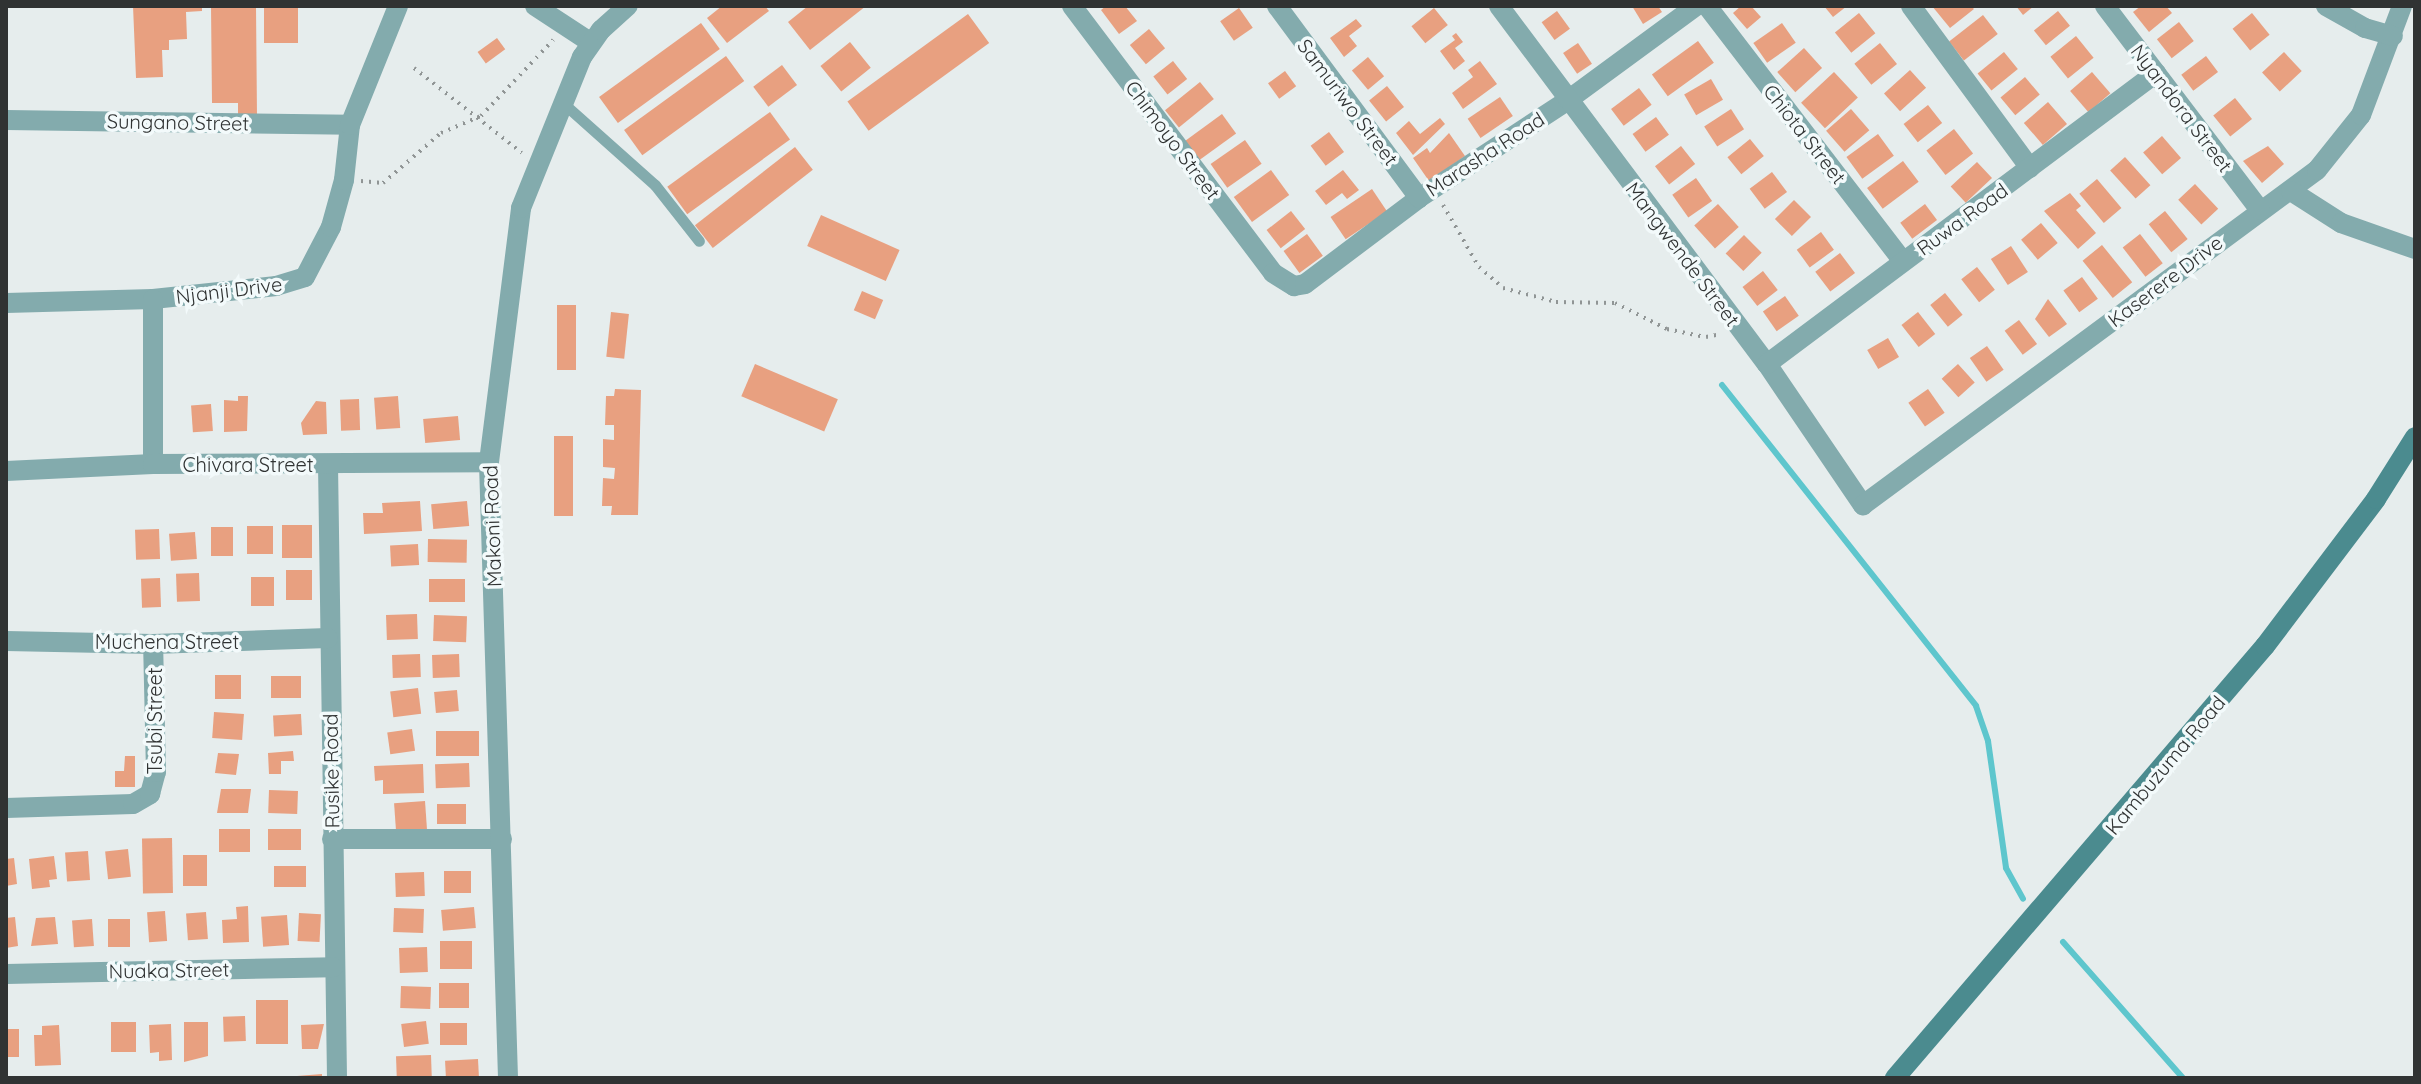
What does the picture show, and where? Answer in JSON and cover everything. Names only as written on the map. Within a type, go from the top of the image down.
[{"type":"main road","name":"Kambuzuma Road","points":[[1895,1078],[2265,646],[2367,512],[2415,437]]},
{"type":"street","name":"Njanji Drive","points":[[6,303],[153,299],[276,286],[305,277],[323,250],[344,180],[350,125],[398,6]]},
{"type":"street","points":[[535,6],[590,42]]},
{"type":"street","name":"Makoni Road","points":[[508,1078],[489,462],[521,208],[590,42],[628,6]]},
{"type":"street","name":"Chimoyo Street","points":[[1072,6],[1273,273]]},
{"type":"street","name":"Samuriwo Street","points":[[1277,6],[1426,194]]},
{"type":"street","name":"Mangwende Street","points":[[1499,6],[1767,364],[1863,505]]},
{"type":"street","name":"Marasha Road","points":[[1273,273],[1294,286],[1305,284],[1426,194],[1568,100],[1696,6]]},
{"type":"street","name":"Chiota Street","points":[[1707,6],[1903,261]]},
{"type":"street","points":[[1911,6],[2030,168]]},
{"type":"street","name":"Nyandora Street","points":[[2105,6],[2260,210]]},
{"type":"street","points":[[2326,6],[2365,28],[2393,36]]},
{"type":"street","name":"Kaserere Drive","points":[[1863,505],[2260,210],[2291,191],[2351,132],[2393,36],[2402,6]]},
{"type":"street","name":"Ruwa Road","points":[[1767,364],[2156,73]]},
{"type":"street","name":"Sungano Street","points":[[6,120],[350,125]]},
{"type":"street","points":[[2291,191],[2341,223],[2415,249]]},
{"type":"street","points":[[153,299],[153,464]]},
{"type":"street","name":"Chivara Street","points":[[6,471],[153,464],[489,462]]},
{"type":"street","name":"Rusike Road","points":[[328,464],[328,638],[337,1078]]},
{"type":"street","name":"Muchena Street","points":[[6,641],[153,644],[328,638]]},
{"type":"street","name":"Tsubi Street","points":[[6,808],[133,804],[150,794],[156,772],[153,644]]},
{"type":"street","points":[[332,839],[502,839]]},
{"type":"street","name":"Nuaka Street","points":[[6,974],[333,967]]},
{"type":"lane","points":[[563,103],[655,185],[699,241]]},
{"type":"path","points":[[344,180],[383,183],[441,133],[481,116],[566,26]]},
{"type":"path","points":[[414,68],[481,116],[536,166]]},
{"type":"path","points":[[1426,194],[1479,267],[1503,288],[1556,302],[1615,303],[1667,329],[1706,337],[1737,327]]},
{"type":"building","points":[[133,6],[202,6],[202,11],[186,12],[187,39],[169,40],[169,50],[162,50],[163,77],[136,78]]},
{"type":"building","points":[[211,6],[256,6],[257,117],[238,117],[238,103],[212,103]]},
{"type":"building","points":[[264,6],[298,6],[298,43],[264,43]]},
{"type":"building","points":[[722,6],[765,6],[769,11],[727,43],[707,18]]},
{"type":"building","points":[[808,6],[866,6],[810,50],[788,22]]},
{"type":"building","points":[[1106,6],[1125,6],[1137,21],[1119,34],[1101,10]]},
{"type":"building","points":[[1632,6],[1658,6],[1662,12],[1643,24]]},
{"type":"building","points":[[1741,6],[1751,6],[1761,17],[1747,29],[1733,13]]},
{"type":"building","points":[[1824,6],[1847,6],[1833,17]]},
{"type":"building","points":[[1932,6],[1971,6],[1974,9],[1950,28]]},
{"type":"building","points":[[2016,6],[2034,6],[2023,15]]},
{"type":"building","points":[[2141,6],[2166,6],[2172,13],[2149,32],[2133,12]]},
{"type":"building","points":[[1239,8],[1253,28],[1234,41],[1220,21]]},
{"type":"building","points":[[1434,8],[1448,25],[1425,43],[1411,26]]},
{"type":"building","points":[[1557,11],[1570,29],[1555,40],[1542,22]]},
{"type":"building","points":[[2058,11],[2070,26],[2046,45],[2034,31]]},
{"type":"building","points":[[1859,13],[1875,33],[1851,53],[1835,33]]},
{"type":"building","points":[[2252,13],[2270,35],[2250,50],[2233,29]]},
{"type":"building","points":[[968,14],[989,43],[869,131],[847,102]]},
{"type":"building","points":[[1983,15],[1998,34],[1964,60],[1949,41]]},
{"type":"building","points":[[1356,19],[1362,26],[1349,36],[1357,46],[1344,57],[1330,38]]},
{"type":"building","points":[[2179,22],[2194,41],[2172,58],[2157,39]]},
{"type":"building","points":[[701,23],[720,49],[618,123],[599,97]]},
{"type":"building","points":[[1782,23],[1796,43],[1767,63],[1753,43]]},
{"type":"building","points":[[1149,29],[1165,48],[1146,64],[1130,45]]},
{"type":"building","points":[[1456,33],[1463,42],[1455,48],[1465,61],[1454,70],[1440,51],[1455,40],[1452,36]]},
{"type":"building","points":[[2076,36],[2094,58],[2068,79],[2050,57]]},
{"type":"building","points":[[497,38],[505,49],[486,63],[478,52]]},
{"type":"building","points":[[1698,41],[1714,63],[1668,96],[1652,75]]},
{"type":"building","points":[[850,42],[871,68],[841,92],[820,66]]},
{"type":"building","points":[[1578,43],[1592,64],[1577,74],[1563,53]]},
{"type":"building","points":[[1880,43],[1897,64],[1871,85],[1854,64]]},
{"type":"building","points":[[1804,48],[1822,68],[1795,92],[1777,72]]},
{"type":"building","points":[[2004,52],[2018,69],[1991,90],[1978,73]]},
{"type":"building","points":[[2284,52],[2302,71],[2280,91],[2262,72]]},
{"type":"building","points":[[726,56],[744,81],[642,155],[624,130]]},
{"type":"building","points":[[2206,56],[2218,72],[2193,91],[2181,75]]},
{"type":"building","points":[[1368,57],[1384,76],[1368,90],[1352,70]]},
{"type":"building","points":[[1173,61],[1187,79],[1167,95],[1153,76]]},
{"type":"building","points":[[1480,61],[1497,84],[1463,109],[1452,93],[1473,77],[1468,70]]},
{"type":"building","points":[[782,65],[797,85],[768,107],[753,87]]},
{"type":"building","points":[[1910,70],[1926,88],[1900,111],[1884,93]]},
{"type":"building","points":[[1285,71],[1296,86],[1279,99],[1268,83]]},
{"type":"building","points":[[1834,72],[1858,98],[1825,128],[1801,103]]},
{"type":"building","points":[[2092,72],[2110,93],[2088,112],[2070,91]]},
{"type":"building","points":[[2025,77],[2040,95],[2015,115],[2000,98]]},
{"type":"building","points":[[1711,79],[1723,100],[1696,115],[1684,94]]},
{"type":"building","points":[[1200,82],[1214,99],[1179,127],[1165,110]]},
{"type":"building","points":[[1387,86],[1404,107],[1386,121],[1369,100]]},
{"type":"building","points":[[1639,88],[1652,105],[1624,126],[1611,109]]},
{"type":"building","points":[[1500,97],[1513,116],[1481,138],[1468,119]]},
{"type":"building","points":[[2235,98],[2252,119],[2230,137],[2213,116]]},
{"type":"building","points":[[2048,102],[2067,124],[2043,145],[2024,123]]},
{"type":"building","points":[[1928,105],[1942,123],[1918,142],[1904,124]]},
{"type":"building","points":[[1731,109],[1744,129],[1717,147],[1704,126]]},
{"type":"building","points":[[1851,109],[1869,130],[1844,152],[1826,131]]},
{"type":"building","points":[[770,112],[790,140],[687,214],[667,187]]},
{"type":"building","points":[[1222,114],[1236,133],[1198,161],[1184,142]]},
{"type":"building","points":[[1656,117],[1669,135],[1645,152],[1633,134]]},
{"type":"building","points":[[1440,118],[1445,124],[1413,155],[1396,133],[1409,121],[1420,134]]},
{"type":"building","points":[[1954,129],[1973,153],[1946,175],[1926,151]]},
{"type":"building","points":[[1329,132],[1344,152],[1326,166],[1311,146]]},
{"type":"building","points":[[1449,133],[1465,156],[1429,181],[1413,158],[1427,148],[1430,153]]},
{"type":"building","points":[[1878,134],[1894,156],[1862,179],[1846,157]]},
{"type":"building","points":[[2162,136],[2181,158],[2162,174],[2143,152]]},
{"type":"building","points":[[1750,139],[1764,156],[1741,174],[1727,157]]},
{"type":"building","points":[[1245,140],[1262,164],[1227,188],[1211,164]]},
{"type":"building","points":[[1681,146],[1695,164],[1669,184],[1655,166]]},
{"type":"building","points":[[2268,146],[2284,164],[2262,183],[2243,161]]},
{"type":"building","points":[[795,147],[813,170],[713,248],[695,225]]},
{"type":"building","points":[[2125,157],[2150,185],[2136,199],[2110,170]]},
{"type":"building","points":[[1903,161],[1919,182],[1883,209],[1867,188]]},
{"type":"building","points":[[1977,162],[1992,178],[1966,203],[1951,187]]},
{"type":"building","points":[[1271,170],[1289,195],[1252,222],[1234,197]]},
{"type":"building","points":[[1343,170],[1359,190],[1347,199],[1342,193],[1326,205],[1315,191]]},
{"type":"building","points":[[1772,172],[1787,192],[1765,209],[1750,189]]},
{"type":"building","points":[[1696,178],[1712,201],[1688,218],[1672,195]]},
{"type":"building","points":[[2097,179],[2121,208],[2104,223],[2079,194]]},
{"type":"building","points":[[2195,184],[2218,209],[2201,225],[2178,200]]},
{"type":"building","points":[[1372,189],[1387,211],[1346,239],[1331,217]]},
{"type":"building","points":[[2070,193],[2081,206],[2076,210],[2096,233],[2078,249],[2044,211]]},
{"type":"building","points":[[1794,200],[1811,217],[1792,236],[1775,219]]},
{"type":"building","points":[[1718,204],[1739,227],[1715,248],[1694,225]]},
{"type":"building","points":[[1925,204],[1937,220],[1912,239],[1900,223]]},
{"type":"building","points":[[1291,211],[1305,229],[1281,248],[1267,230]]},
{"type":"building","points":[[2165,211],[2188,239],[2171,252],[2149,224]]},
{"type":"building","points":[[821,215],[900,250],[886,281],[807,246]]},
{"type":"building","points":[[2041,223],[2058,243],[2038,260],[2021,240]]},
{"type":"building","points":[[1821,232],[1834,250],[1810,267],[1797,250]]},
{"type":"building","points":[[1307,234],[1323,256],[1299,273],[1284,251]]},
{"type":"building","points":[[2140,234],[2163,263],[2145,277],[2123,248]]},
{"type":"building","points":[[1744,235],[1762,253],[1743,271],[1726,253]]},
{"type":"building","points":[[2102,245],[2132,282],[2113,298],[2083,261]]},
{"type":"building","points":[[2011,246],[2028,272],[2008,285],[1991,259]]},
{"type":"building","points":[[1840,253],[1855,273],[1830,292],[1815,272]]},
{"type":"building","points":[[1977,267],[1995,290],[1979,302],[1961,279]]},
{"type":"building","points":[[1763,271],[1778,290],[1757,306],[1743,287]]},
{"type":"building","points":[[2082,277],[2098,299],[2079,312],[2063,291]]},
{"type":"building","points":[[862,291],[883,300],[875,319],[854,310]]},
{"type":"building","points":[[1945,293],[1963,315],[1948,327],[1930,305]]},
{"type":"building","points":[[1785,296],[1799,316],[1777,331],[1763,311]]},
{"type":"building","points":[[2048,299],[2067,324],[2049,337],[2035,319]]},
{"type":"building","points":[[557,305],[576,305],[576,370],[557,370]]},
{"type":"building","points":[[611,312],[629,314],[624,359],[606,357]]},
{"type":"building","points":[[1918,312],[1935,334],[1919,347],[1901,325]]},
{"type":"building","points":[[2019,320],[2037,344],[2023,355],[2005,331]]},
{"type":"building","points":[[1888,338],[1899,357],[1878,369],[1867,350]]},
{"type":"building","points":[[1987,346],[2004,370],[1986,382],[1970,358]]},
{"type":"building","points":[[755,364],[838,399],[824,431],[741,396]]},
{"type":"building","points":[[1958,364],[1975,383],[1958,397],[1942,379]]},
{"type":"building","points":[[615,389],[641,390],[638,515],[611,515],[612,506],[602,506],[603,478],[614,479],[615,468],[603,467],[603,439],[614,440],[614,425],[605,425],[606,396],[614,396]]},
{"type":"building","points":[[1928,389],[1945,413],[1925,427],[1908,403]]},
{"type":"building","points":[[238,396],[248,396],[247,431],[224,432],[224,400],[238,401]]},
{"type":"building","points":[[398,396],[400,428],[376,430],[374,398]]},
{"type":"building","points":[[359,399],[360,430],[341,431],[340,400]]},
{"type":"building","points":[[316,401],[326,402],[327,434],[303,435],[301,423]]},
{"type":"building","points":[[211,404],[213,431],[193,432],[191,405]]},
{"type":"building","points":[[458,416],[460,440],[425,443],[423,419]]},
{"type":"building","points":[[554,436],[573,436],[573,516],[554,516]]},
{"type":"building","points":[[420,501],[422,531],[364,534],[363,513],[383,513],[382,503]]},
{"type":"building","points":[[467,501],[469,526],[433,529],[431,504]]},
{"type":"building","points":[[282,525],[312,525],[312,558],[282,558]]},
{"type":"building","points":[[247,526],[273,526],[273,554],[247,554]]},
{"type":"building","points":[[211,527],[233,527],[233,556],[211,556]]},
{"type":"building","points":[[159,529],[160,559],[136,560],[135,530]]},
{"type":"building","points":[[195,532],[197,559],[171,561],[169,534]]},
{"type":"building","points":[[428,539],[467,540],[467,563],[428,562]]},
{"type":"building","points":[[418,544],[419,565],[391,566],[390,545]]},
{"type":"building","points":[[286,570],[312,570],[312,600],[286,600]]},
{"type":"building","points":[[199,573],[200,601],[177,602],[176,574]]},
{"type":"building","points":[[251,577],[274,577],[274,606],[251,606]]},
{"type":"building","points":[[160,578],[161,607],[142,608],[141,579]]},
{"type":"building","points":[[429,579],[465,579],[465,602],[429,602]]},
{"type":"building","points":[[417,614],[418,639],[387,640],[386,615]]},
{"type":"building","points":[[434,615],[467,616],[466,642],[433,641]]},
{"type":"building","points":[[420,654],[421,677],[393,678],[392,655]]},
{"type":"building","points":[[459,654],[460,677],[433,678],[432,655]]},
{"type":"building","points":[[215,675],[241,675],[241,699],[215,699]]},
{"type":"building","points":[[271,676],[301,676],[301,698],[271,698]]},
{"type":"building","points":[[418,688],[421,714],[393,717],[390,691]]},
{"type":"building","points":[[457,690],[459,711],[436,713],[434,692]]},
{"type":"building","points":[[214,712],[244,714],[242,740],[212,738]]},
{"type":"building","points":[[301,714],[302,735],[274,736],[273,715]]},
{"type":"building","points":[[412,729],[415,751],[390,754],[387,732]]},
{"type":"building","points":[[436,731],[479,731],[479,756],[436,756]]},
{"type":"building","points":[[293,751],[294,761],[281,761],[281,774],[269,774],[268,753]]},
{"type":"building","points":[[218,753],[239,754],[236,775],[215,773]]},
{"type":"building","points":[[125,756],[135,756],[135,787],[115,787],[115,771],[124,771]]},
{"type":"building","points":[[469,763],[470,787],[436,788],[435,764]]},
{"type":"building","points":[[423,764],[424,793],[383,794],[383,780],[375,781],[374,766]]},
{"type":"building","points":[[221,789],[251,789],[248,813],[217,813]]},
{"type":"building","points":[[269,790],[298,791],[297,814],[268,813]]},
{"type":"building","points":[[425,801],[427,829],[396,831],[394,803]]},
{"type":"building","points":[[437,804],[466,804],[466,824],[437,824]]},
{"type":"building","points":[[219,829],[250,829],[250,852],[219,852]]},
{"type":"building","points":[[268,829],[301,829],[301,850],[268,850]]},
{"type":"building","points":[[172,838],[173,893],[143,894],[142,839]]},
{"type":"building","points":[[128,849],[131,877],[108,879],[105,851]]},
{"type":"building","points":[[88,851],[90,880],[67,882],[65,853]]},
{"type":"building","points":[[183,855],[207,855],[207,886],[183,886]]},
{"type":"building","points":[[54,856],[57,879],[49,880],[50,887],[32,889],[29,859]]},
{"type":"building","points":[[14,858],[17,884],[6,886],[6,859]]},
{"type":"building","points":[[274,866],[306,866],[306,887],[274,887]]},
{"type":"building","points":[[444,871],[471,871],[471,893],[444,893]]},
{"type":"building","points":[[424,872],[425,896],[396,897],[395,873]]},
{"type":"building","points":[[248,906],[249,942],[223,943],[222,920],[237,919],[236,907]]},
{"type":"building","points":[[474,907],[476,928],[443,931],[441,910]]},
{"type":"building","points":[[394,908],[424,909],[423,933],[393,932]]},
{"type":"building","points":[[165,911],[167,941],[149,942],[147,912]]},
{"type":"building","points":[[206,912],[208,939],[188,940],[186,913]]},
{"type":"building","points":[[299,913],[321,914],[320,942],[298,941]]},
{"type":"building","points":[[287,915],[289,945],[263,947],[261,917]]},
{"type":"building","points":[[15,917],[18,946],[6,948],[6,918]]},
{"type":"building","points":[[55,917],[58,944],[31,946],[36,918]]},
{"type":"building","points":[[92,919],[94,946],[74,947],[72,920]]},
{"type":"building","points":[[108,919],[130,919],[130,947],[108,947]]},
{"type":"building","points":[[440,941],[472,941],[472,969],[440,969]]},
{"type":"building","points":[[427,947],[428,972],[400,973],[399,948]]},
{"type":"building","points":[[439,983],[469,983],[469,1008],[439,1008]]},
{"type":"building","points":[[401,986],[431,987],[430,1009],[400,1008]]},
{"type":"building","points":[[256,1000],[288,1000],[288,1044],[256,1044]]},
{"type":"building","points":[[245,1016],[246,1041],[224,1042],[223,1017]]},
{"type":"building","points":[[426,1021],[429,1044],[404,1047],[401,1024]]},
{"type":"building","points":[[111,1022],[136,1022],[136,1052],[111,1052]]},
{"type":"building","points":[[184,1022],[208,1022],[208,1056],[184,1062]]},
{"type":"building","points":[[440,1023],[467,1023],[467,1045],[440,1045]]},
{"type":"building","points":[[171,1024],[172,1060],[159,1061],[159,1052],[150,1053],[149,1025]]},
{"type":"building","points":[[324,1024],[318,1049],[302,1049],[301,1025]]},
{"type":"building","points":[[59,1025],[61,1065],[35,1066],[34,1035],[42,1035],[42,1026]]},
{"type":"building","points":[[6,1029],[19,1029],[19,1057],[6,1057]]},
{"type":"building","points":[[431,1055],[432,1078],[397,1078],[396,1056]]},
{"type":"building","points":[[478,1059],[479,1078],[446,1078],[445,1061]]},
{"type":"building","points":[[322,1074],[322,1078],[297,1078],[297,1076]]},
{"type":"waterway","points":[[1722,385],[1976,706],[1988,741],[2006,868],[2023,899]]},
{"type":"waterway","points":[[2063,942],[2183,1078]]}]
